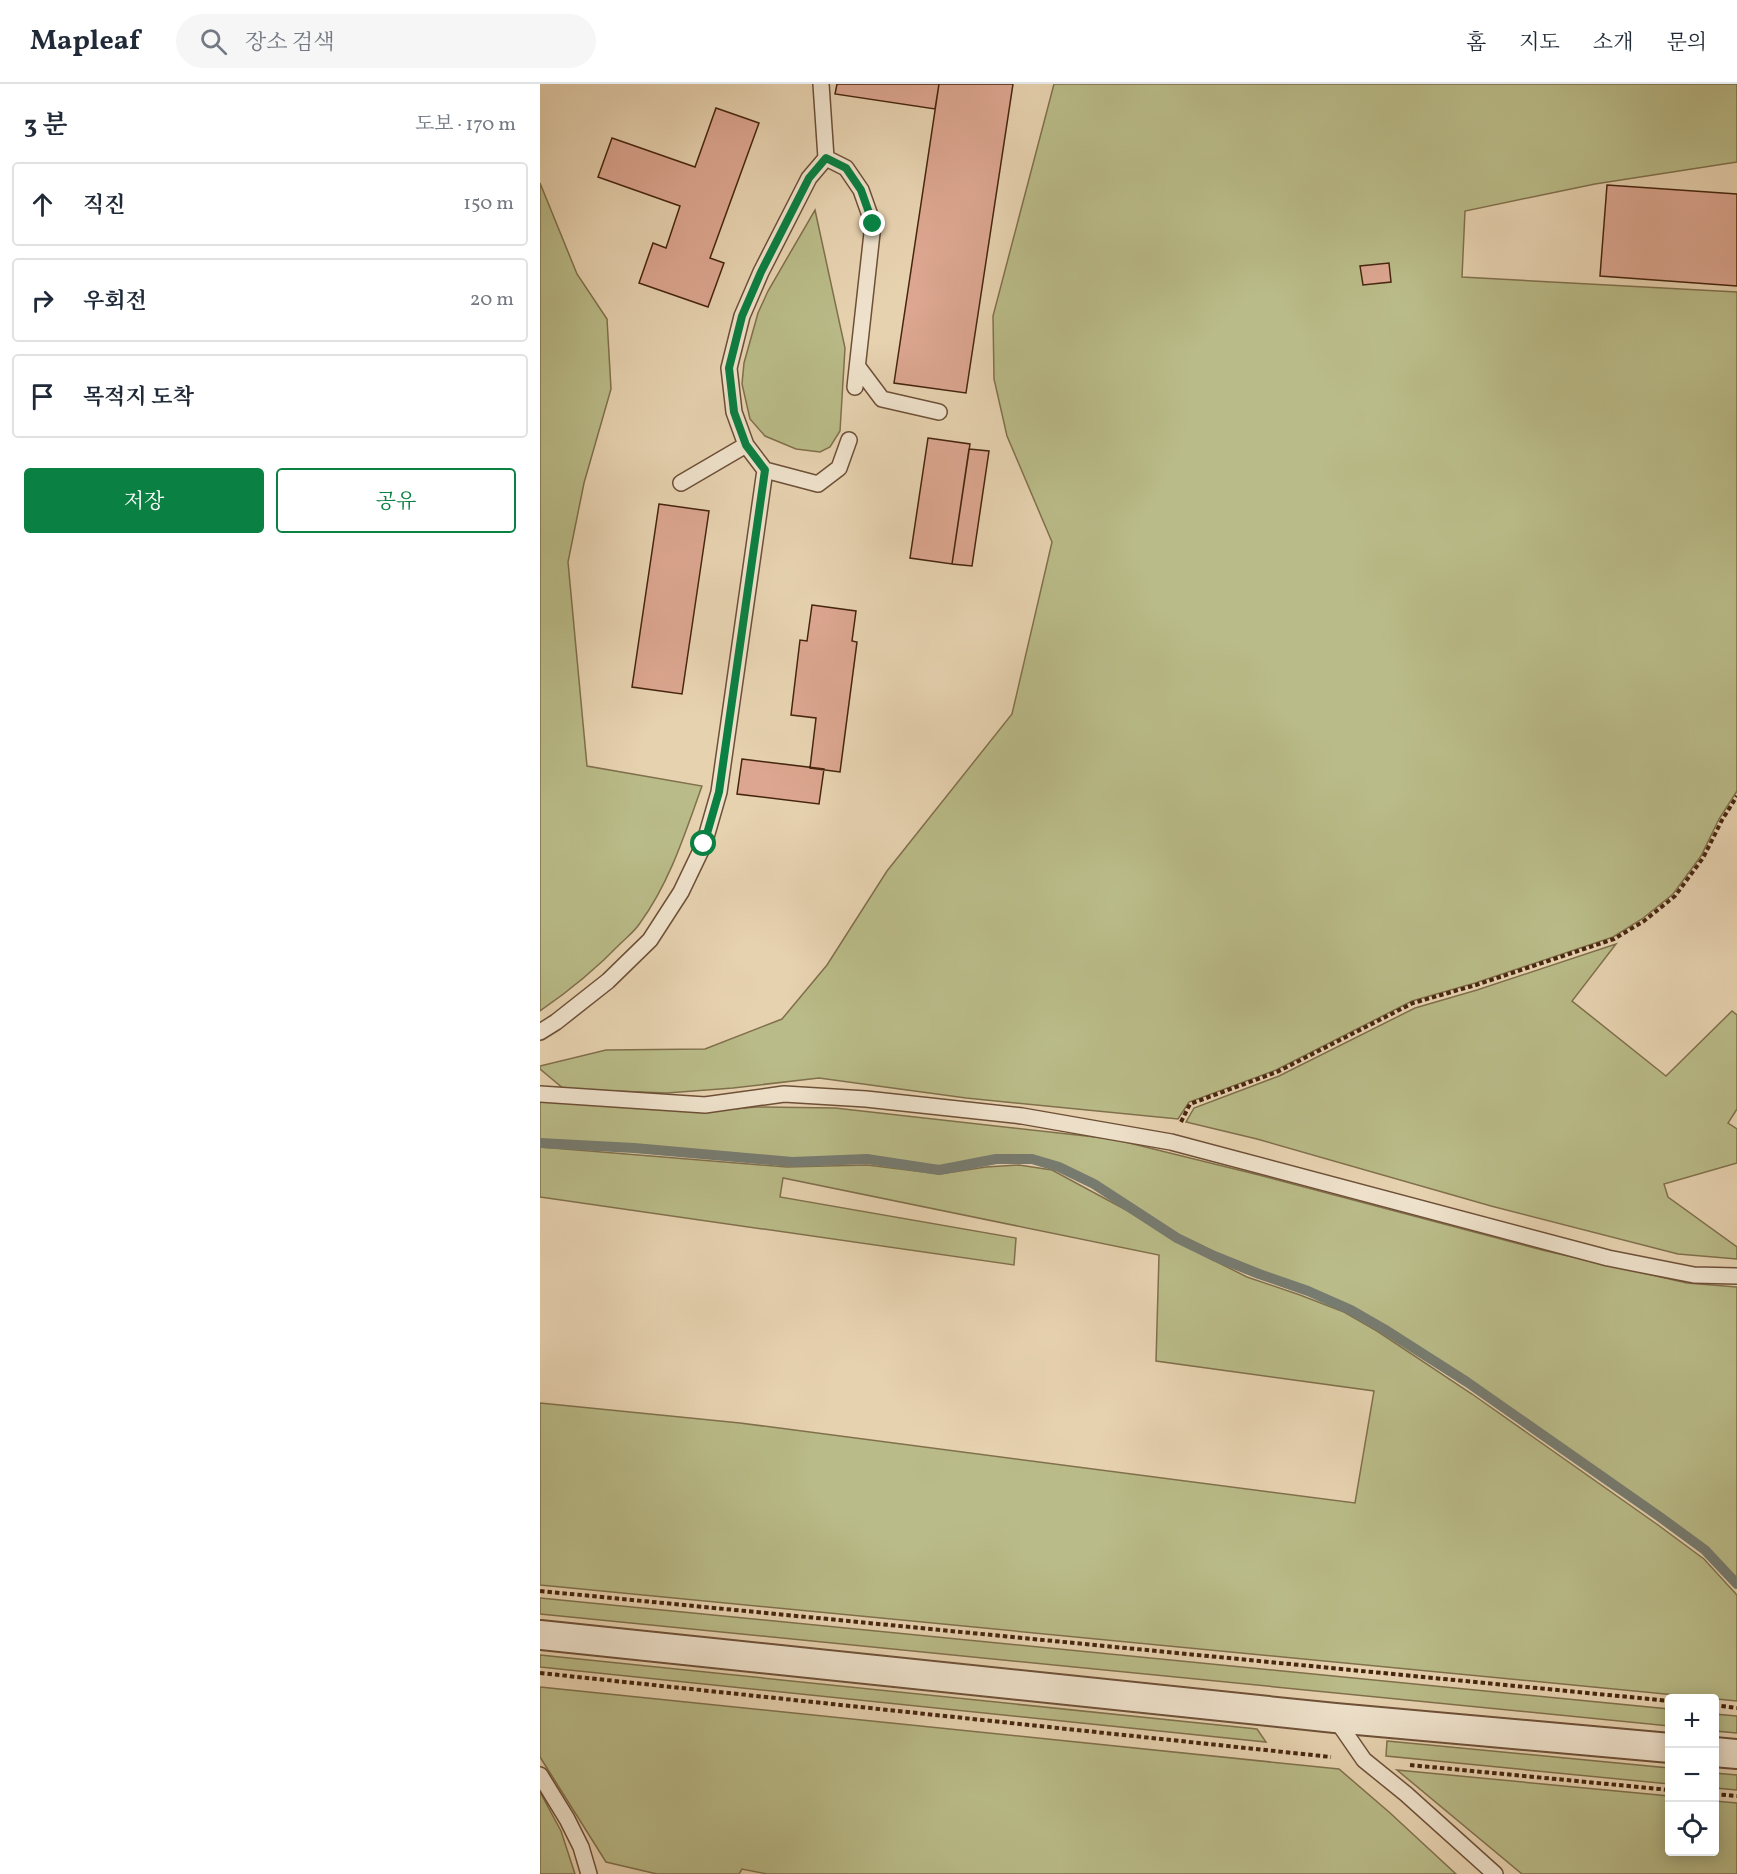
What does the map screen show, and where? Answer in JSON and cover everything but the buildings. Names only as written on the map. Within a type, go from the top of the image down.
[{"type":"street","points":[[540,1635],[1335,1718],[1665,1748]]},
{"type":"street","points":[[1719,1752],[1737,1754]]},
{"type":"lane","points":[[821,84],[826,158],[809,178],[761,272],[742,316],[729,368],[734,412],[746,445],[765,470],[818,484],[839,468],[849,440]]},
{"type":"lane","points":[[826,158],[846,168],[861,190],[873,224],[855,387]]},
{"type":"lane","points":[[858,367],[882,399],[939,412]]},
{"type":"lane","points":[[681,483],[746,445]]},
{"type":"lane","points":[[540,1032],[608,981],[650,940],[681,892],[704,844],[719,792],[765,470]]},
{"type":"lane","points":[[540,1094],[705,1105],[784,1094],[866,1099],[1022,1116],[1171,1142],[1608,1258],[1694,1275],[1737,1276]]},
{"type":"lane","points":[[1335,1718],[1364,1760],[1406,1794],[1495,1874]]},
{"type":"lane","points":[[540,1775],[567,1819],[589,1874]]},
{"type":"path","points":[[1171,1142],[1190,1104],[1277,1072],[1413,1003],[1476,986],[1614,939],[1644,921],[1675,896],[1702,858],[1737,796]]},
{"type":"path","points":[[540,1591],[1665,1701]]},
{"type":"path","points":[[540,1673],[1665,1790]]},
{"type":"path","points":[[1719,1706],[1737,1708]]},
{"type":"path","points":[[1719,1794],[1737,1796]]},
{"type":"green space","points":[[1054,84],[1737,84],[1737,162],[1595,184],[1465,211],[1462,277],[1737,292],[1737,791],[1719,819],[1701,856],[1673,894],[1642,919],[1613,937],[1475,983],[1412,1001],[1276,1070],[1189,1102],[1178,1119],[966,1098],[819,1078],[667,1093],[564,1089],[540,1069],[540,1066],[606,1050],[705,1049],[782,1019],[827,965],[887,871],[1012,714],[1052,542],[1007,436],[994,379],[993,316]]},
{"type":"green space","points":[[540,183],[577,274],[607,319],[611,389],[584,483],[568,562],[587,766],[702,786],[668,874],[638,926],[592,971],[540,1011]]},
{"type":"green space","points":[[815,210],[845,348],[840,431],[830,447],[820,452],[796,449],[765,436],[750,419],[742,384],[744,363],[758,313],[768,291]]},
{"type":"green space","points":[[1616,944],[1572,1001],[1666,1076],[1732,1011],[1737,1015],[1737,1109],[1728,1123],[1737,1129],[1737,1163],[1664,1184],[1668,1197],[1737,1247],[1737,1259],[1678,1254],[1491,1206],[1257,1139],[1186,1122],[1194,1108],[1279,1076],[1415,1008]]},
{"type":"green space","points":[[540,1101],[696,1112],[757,1107],[835,1108],[1113,1139],[1542,1250],[1687,1283],[1737,1287],[1737,1579],[1707,1548],[1469,1380],[1385,1326],[1309,1289],[1260,1273],[1178,1235],[1095,1182],[1060,1165],[1032,1157],[996,1156],[939,1167],[868,1157],[792,1160],[634,1145],[540,1141]]},
{"type":"green space","points":[[540,1147],[787,1167],[867,1165],[940,1174],[1019,1165],[1052,1170],[1128,1211],[1173,1239],[1247,1277],[1344,1312],[1377,1331],[1472,1394],[1704,1559],[1737,1595],[1737,1701],[1719,1699],[1719,1694],[1665,1694],[540,1585],[540,1403],[740,1423],[1355,1503],[1374,1391],[1156,1361],[1159,1255],[783,1178],[780,1197],[1016,1238],[1014,1265],[540,1197]]},
{"type":"green space","points":[[540,1598],[1665,1709],[1665,1726],[540,1614]]},
{"type":"green space","points":[[540,1655],[1257,1729],[1266,1742],[540,1667]]},
{"type":"green space","points":[[540,1687],[1339,1769],[1456,1874],[767,1874],[742,1869],[739,1874],[657,1874],[606,1862],[540,1757]]},
{"type":"green space","points":[[1719,1714],[1737,1716],[1737,1733],[1719,1731]]},
{"type":"green space","points":[[1387,1741],[1665,1768],[1665,1784],[1386,1756]]},
{"type":"green space","points":[[1397,1770],[1665,1796],[1665,1856],[1719,1856],[1719,1801],[1737,1803],[1737,1874],[1522,1874]]},
{"type":"green space","points":[[1719,1773],[1737,1775],[1737,1790],[1719,1788]]},
{"type":"green space","points":[[540,1792],[561,1831],[575,1874],[540,1874]]},
{"type":"waterway","points":[[540,1143],[634,1148],[792,1162],[867,1159],[939,1170],[996,1159],[1032,1159],[1059,1167],[1094,1184],[1177,1238],[1214,1256],[1308,1291],[1351,1310],[1384,1329],[1467,1382],[1660,1517],[1705,1550],[1737,1584]]},
{"type":"route","points":[[704,844],[719,792],[765,470],[746,445],[734,412],[729,368],[742,316],[761,272],[809,178],[826,158],[846,168],[861,190],[873,224]]}]
